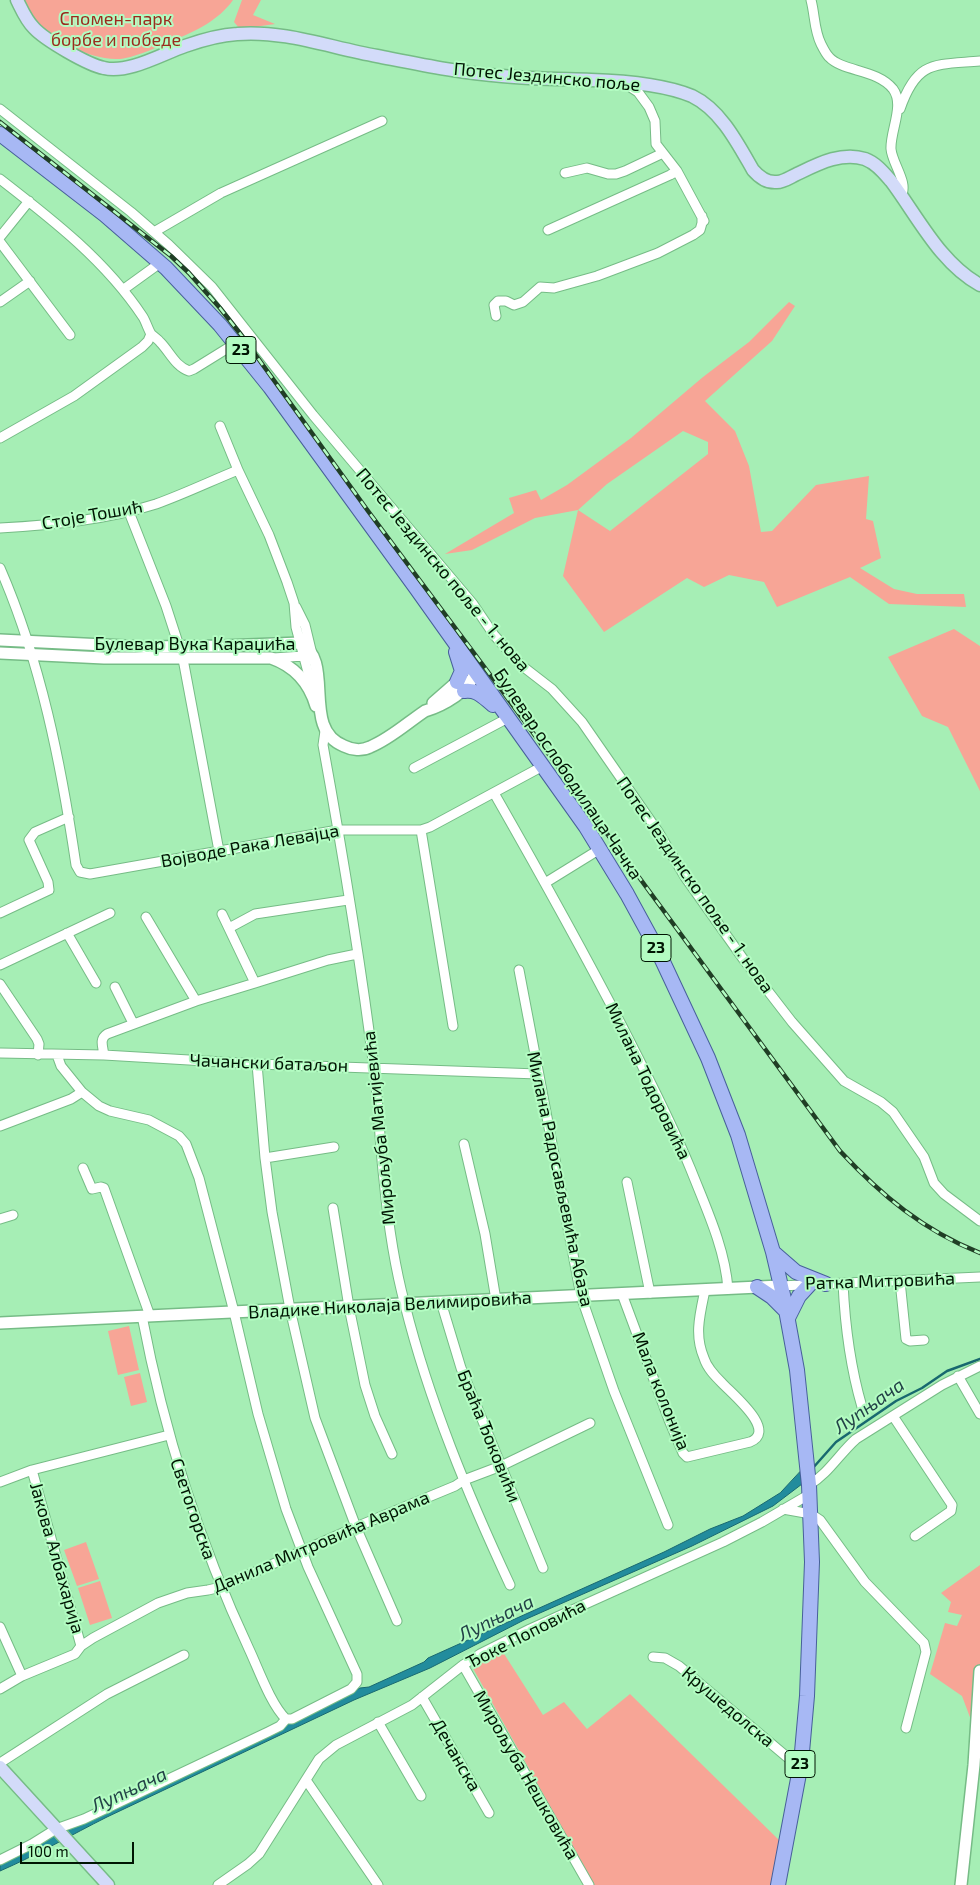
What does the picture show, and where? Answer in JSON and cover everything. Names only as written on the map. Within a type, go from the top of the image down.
[{"type":"main road","name":"Потес Јездинско поље","points":[[17,0],[25,16],[42,36],[90,63],[104,68],[127,68],[204,40],[218,36],[248,33],[289,36],[344,50],[442,68],[501,76],[623,82],[679,91],[699,100],[726,126],[754,170],[764,180],[770,182],[781,181],[821,163],[852,157],[864,159],[876,166],[901,195],[942,253],[960,272],[980,285]]},
{"type":"main road","name":"Булевар ослободилаца Чачка","points":[[0,134],[98,209],[160,263],[194,296],[236,344],[456,644],[476,676],[543,766],[600,849],[665,964],[711,1066],[738,1135],[774,1257],[788,1316],[798,1378],[808,1463],[812,1562],[808,1669],[800,1763],[778,1885]]},
{"type":"main road","points":[[456,644],[456,652],[462,671],[461,686],[473,690],[505,713]]},
{"type":"main road","points":[[810,1284],[798,1296],[788,1316],[772,1297],[760,1287],[769,1276],[774,1257],[796,1272],[826,1284]]},
{"type":"main road","points":[[0,1768],[108,1885]]},
{"type":"street","points":[[811,0],[816,32],[829,58],[842,66],[871,74],[885,82],[894,91],[898,105],[891,142],[891,154],[904,185],[904,191],[901,195]]},
{"type":"street","points":[[895,124],[907,93],[922,71],[942,64],[980,61]]},
{"type":"street","points":[[496,316],[494,306],[498,301],[506,301],[514,305],[523,302],[540,288],[554,288],[596,276],[658,254],[700,230],[704,220],[677,171],[656,144],[655,121],[649,107],[638,92],[623,82]]},
{"type":"street","name":"Потес Јездинско поље - 1. нова","points":[[0,109],[131,212],[212,287],[313,415],[473,604],[494,635],[521,665],[552,689],[582,722],[659,833],[685,876],[744,960],[792,1022],[844,1081],[881,1102],[893,1112],[924,1156],[934,1183],[944,1194],[980,1221]]},
{"type":"street","points":[[154,232],[221,193],[382,122]]},
{"type":"street","points":[[565,174],[586,168],[608,174],[616,174],[663,153]]},
{"type":"street","points":[[548,230],[670,176],[677,171]]},
{"type":"street","points":[[0,180],[29,201],[99,262],[124,289],[145,320],[151,334],[159,340],[179,365],[189,371],[236,344]]},
{"type":"street","points":[[0,237],[29,201]]},
{"type":"street","points":[[0,242],[70,335]]},
{"type":"street","points":[[124,289],[160,263]]},
{"type":"street","points":[[0,302],[30,281]]},
{"type":"street","points":[[0,438],[83,390],[142,347],[148,341],[151,334]]},
{"type":"street","points":[[220,426],[238,470],[269,535],[294,603],[305,625],[310,688],[321,716]]},
{"type":"street","name":"Стоје Тошић","points":[[0,528],[73,522],[129,512],[183,494],[238,470]]},
{"type":"street","points":[[129,512],[166,606],[179,646]]},
{"type":"street","points":[[0,568],[33,655],[62,778],[69,817],[35,832],[29,840],[48,882],[49,890],[0,912]]},
{"type":"street","points":[[294,603],[296,627],[300,643]]},
{"type":"street","name":"Булевар Вука Караџића","points":[[0,640],[116,646],[222,646],[300,643],[305,646],[308,655],[271,658],[183,659],[104,658],[0,653]]},
{"type":"street","name":"Мирољуба Матијевића","points":[[308,655],[318,682],[321,716],[325,731],[323,745],[338,830],[374,1068],[392,1245],[404,1304],[434,1401],[464,1480],[510,1585]]},
{"type":"street","points":[[271,658],[280,661],[293,670],[310,688]]},
{"type":"street","points":[[183,659],[219,851]]},
{"type":"street","points":[[325,731],[334,741],[346,747],[357,750],[366,749],[383,741],[425,711],[433,709],[476,676]]},
{"type":"street","points":[[414,768],[505,713]]},
{"type":"street","name":"Војводе Рака Левајца","points":[[69,817],[76,864],[80,872],[90,874],[338,830],[421,830],[543,766]]},
{"type":"street","name":"Милана Тодоровића","points":[[494,793],[578,941],[628,1038],[685,1157],[718,1243],[726,1272],[728,1289]]},
{"type":"street","points":[[421,830],[453,1026]]},
{"type":"street","points":[[545,883],[600,849]]},
{"type":"street","points":[[229,928],[260,913],[348,900]]},
{"type":"street","points":[[0,965],[110,913]]},
{"type":"street","points":[[222,914],[255,983]]},
{"type":"street","points":[[146,917],[196,1001]]},
{"type":"street","points":[[67,932],[96,983]]},
{"type":"street","points":[[104,1055],[102,1042],[105,1036],[133,1024],[196,1001],[328,960],[357,954]]},
{"type":"street","name":"Милана Радосављевића Абаза","points":[[519,970],[581,1296],[614,1391],[668,1525]]},
{"type":"street","points":[[0,984],[37,1039],[39,1044],[38,1054]]},
{"type":"street","points":[[115,987],[133,1024]]},
{"type":"street","name":"Чачански батаљон","points":[[0,1054],[104,1055],[257,1064],[538,1074]]},
{"type":"street","points":[[1,1857],[58,1832],[268,1732],[280,1726],[286,1719],[292,1719],[346,1692],[353,1688],[357,1682],[355,1670],[302,1552],[286,1509],[260,1422],[199,1178],[186,1144],[179,1136],[149,1120],[105,1109],[82,1092],[61,1066],[57,1055]]},
{"type":"street","points":[[257,1064],[265,1158],[272,1212],[290,1309],[314,1418],[356,1527],[397,1621]]},
{"type":"street","points":[[0,1126],[82,1092]]},
{"type":"street","points":[[464,1144],[485,1234],[496,1300]]},
{"type":"street","points":[[265,1158],[334,1147]]},
{"type":"street","name":"Светогорска","points":[[83,1168],[92,1189],[104,1188],[146,1316],[169,1435],[195,1518],[220,1587],[268,1688],[286,1719]]},
{"type":"street","points":[[627,1182],[650,1293]]},
{"type":"street","points":[[333,1208],[349,1307],[367,1394],[378,1426],[392,1454]]},
{"type":"street","points":[[0,1219],[13,1215]]},
{"type":"street","name":"Ратка Митровића","points":[[780,1286],[980,1277]]},
{"type":"street","points":[[900,1281],[906,1339],[910,1341],[924,1340]]},
{"type":"street","points":[[843,1283],[847,1338],[855,1383],[862,1407]]},
{"type":"street","name":"Владике Николаја Велимировића","points":[[0,1323],[780,1286]]},
{"type":"street","name":"Мала колонија","points":[[622,1294],[683,1453],[687,1457],[750,1442],[756,1439],[759,1434],[759,1428],[752,1415],[713,1373],[704,1359],[697,1325],[705,1290]]},
{"type":"street","name":"Браћа Ђоковићи","points":[[441,1302],[460,1368],[543,1568]]},
{"type":"street","name":"Ђоке Поповића","points":[[218,1885],[259,1854],[319,1760],[330,1748],[412,1705],[463,1665],[517,1635],[723,1542],[762,1522],[810,1489],[843,1450],[856,1439],[942,1384],[980,1366]]},
{"type":"street","points":[[958,1376],[980,1414]]},
{"type":"street","points":[[893,1416],[952,1505],[951,1511],[915,1536]]},
{"type":"street","name":"Данила Митровића Аврама","points":[[0,1689],[22,1676],[75,1654],[81,1646],[158,1603],[187,1593],[220,1587],[464,1480],[501,1466],[590,1423]]},
{"type":"street","points":[[0,1482],[32,1470],[169,1435]]},
{"type":"street","name":"Јакова Албахарија","points":[[32,1470],[81,1646]]},
{"type":"street","points":[[783,1509],[811,1514],[824,1524],[864,1582],[924,1642],[926,1652],[906,1728]]},
{"type":"street","points":[[0,1627],[22,1676]]},
{"type":"street","points":[[0,1763],[107,1694],[184,1655]]},
{"type":"street","name":"Крушедолска","points":[[653,1657],[665,1658],[679,1666],[788,1757],[800,1763]]},
{"type":"street","name":"Мирољуба Нешковића","points":[[463,1665],[589,1885]]},
{"type":"street","points":[[961,1885],[974,1765],[980,1671]]},
{"type":"street","name":"Дечанска","points":[[422,1697],[489,1814]]},
{"type":"street","points":[[378,1722],[421,1796]]},
{"type":"street","points":[[306,1780],[378,1885]]},
{"type":"green space","name":"Спомен-парк борбе и победе","points":[[23,0],[233,0],[214,19],[191,33],[137,55],[116,59],[93,55],[68,45],[37,23]]},
{"type":"green space","points":[[242,0],[261,0],[253,15],[275,24],[240,29],[234,22]]},
{"type":"green space","points":[[789,302],[795,306],[772,341],[705,401],[735,431],[749,466],[761,532],[772,531],[816,485],[869,476],[866,519],[873,521],[881,558],[860,568],[894,589],[917,594],[964,594],[966,607],[889,604],[850,577],[777,607],[764,582],[729,575],[704,587],[687,578],[604,632],[563,576],[578,510],[535,518],[472,550],[445,554],[514,513],[509,498],[536,490],[541,500],[567,485],[631,438],[703,377],[749,342]],"holes":[[[683,431],[708,442],[708,454],[610,531],[578,510],[607,484]]]},
{"type":"green space","points":[[954,629],[980,646],[980,791],[948,727],[922,716],[888,657]]},
{"type":"green space","points":[[129,1326],[139,1370],[118,1375],[108,1331]]},
{"type":"green space","points":[[140,1373],[147,1402],[131,1406],[124,1377]]},
{"type":"green space","points":[[86,1542],[99,1579],[77,1586],[64,1550]]},
{"type":"green space","points":[[980,1565],[980,1744],[962,1696],[930,1674],[945,1623],[957,1626],[962,1615],[948,1612],[951,1602],[941,1593]]},
{"type":"green space","points":[[100,1581],[112,1618],[90,1625],[78,1588]]},
{"type":"green space","points":[[501,1649],[543,1715],[564,1702],[587,1729],[630,1694],[781,1842],[772,1885],[594,1885],[470,1663]]},
{"type":"water","points":[[800,1472],[802,1484],[773,1506],[692,1546],[524,1620],[430,1668],[354,1700],[107,1817],[41,1852],[0,1871],[0,1862],[60,1830],[237,1749],[360,1688],[369,1687],[424,1662],[428,1658],[664,1552],[710,1529],[743,1516],[780,1493]]},
{"type":"waterway","name":"Лупњача","points":[[812,1469],[836,1442],[896,1401],[922,1388],[947,1371],[980,1359]]},
{"type":"railway","points":[[0,122],[171,256],[220,308],[840,1151],[872,1183],[904,1210],[940,1234],[980,1253]]}]
